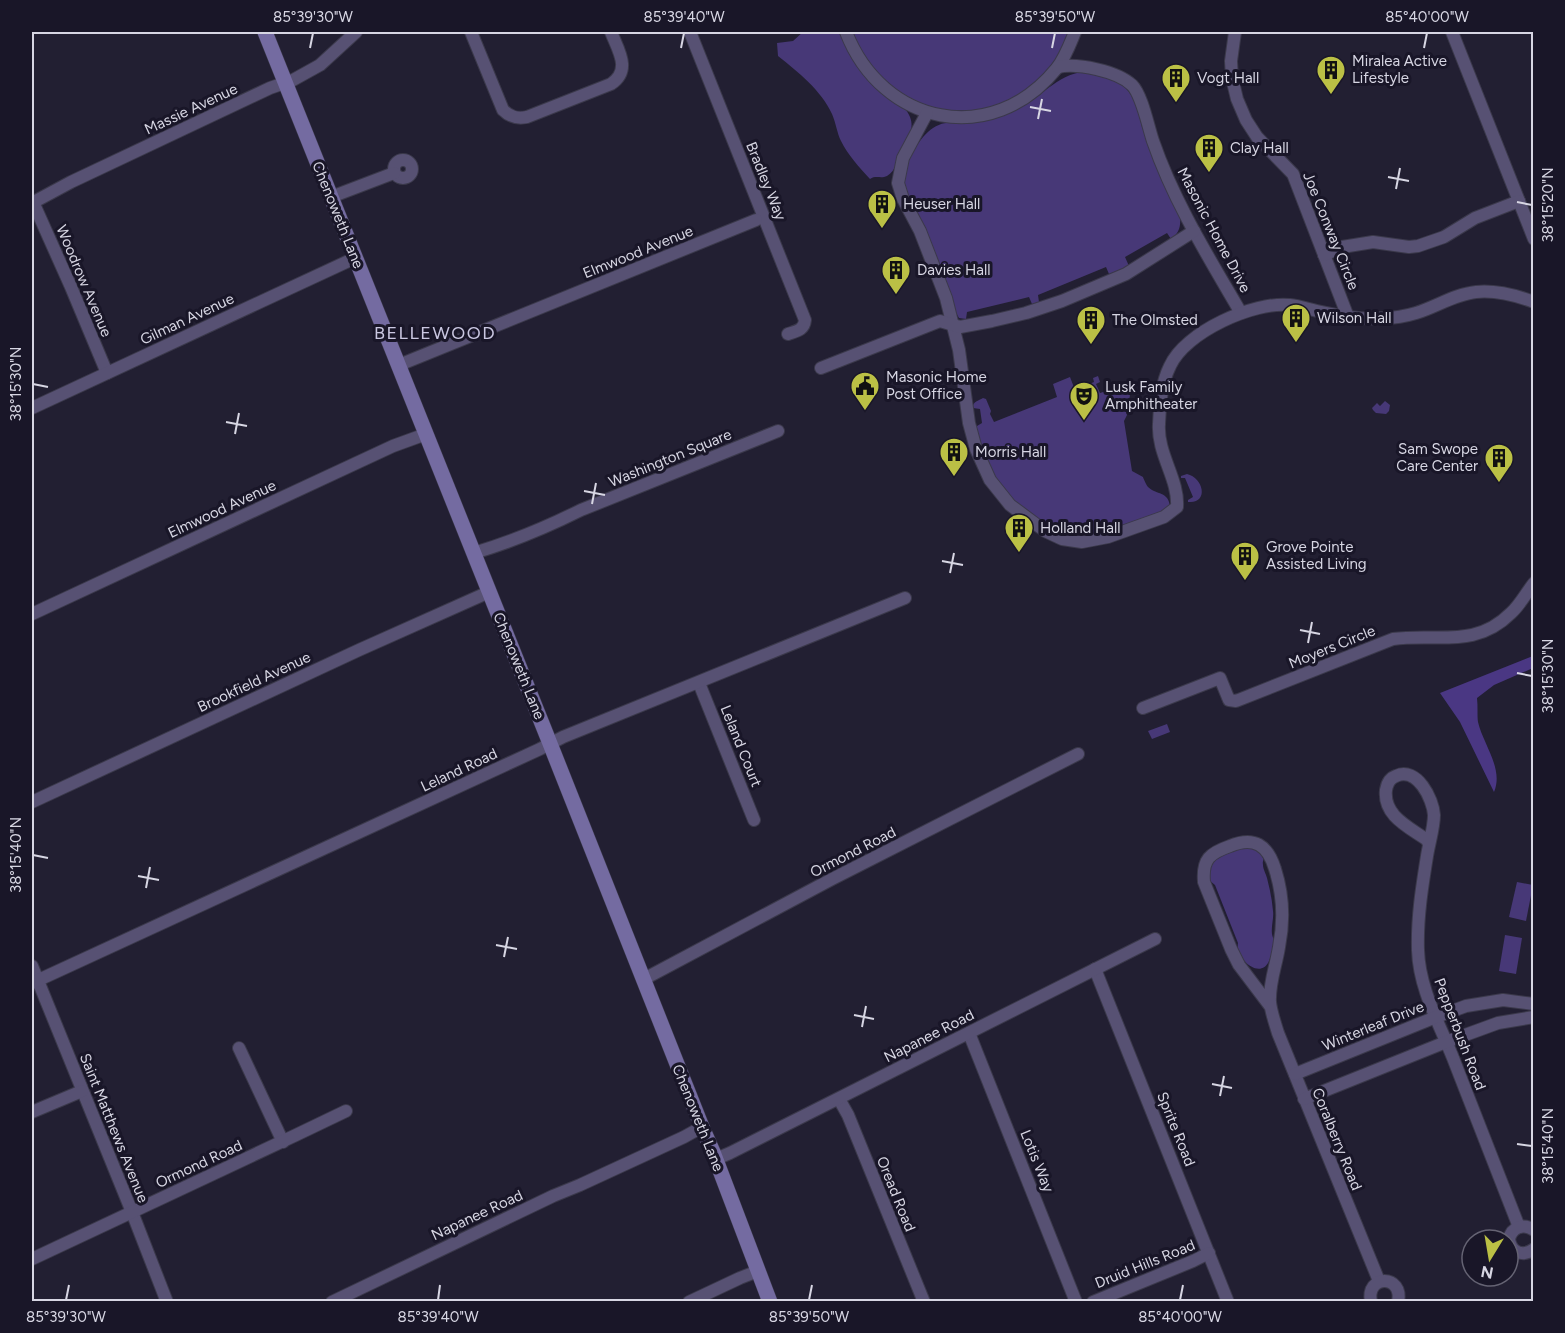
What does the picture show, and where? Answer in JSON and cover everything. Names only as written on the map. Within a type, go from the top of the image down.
[{"type":"main road","name":"Chenoweth Lane","points":[[265,32],[716,1159],[771,1302]]},
{"type":"street","name":"Massie Avenue","points":[[32,202],[270,88],[286,83],[320,65],[356,32]]},
{"type":"street","points":[[471,32],[503,110],[516,118],[527,117],[614,82],[620,75],[623,64],[611,32]]},
{"type":"street","name":"Bradley Way","points":[[690,32],[805,320],[801,329],[788,334]]},
{"type":"street","points":[[846,32],[864,66],[895,97],[927,113],[960,117],[982,115],[1004,109],[1025,98],[1043,84],[1058,67],[1076,32]]},
{"type":"street","name":"Joe Conway Circle","points":[[1235,32],[1231,61],[1237,99],[1246,120],[1257,137],[1292,172],[1348,317]]},
{"type":"street","points":[[1452,32],[1533,239]]},
{"type":"street","name":"Masonic Home Drive","points":[[927,113],[903,158],[898,183],[903,199],[920,231],[946,298],[959,350],[969,423],[977,454],[990,480],[1010,505],[1045,531],[1062,539],[1088,542],[1108,537],[1169,515],[1177,507],[1178,499],[1160,445],[1158,426],[1164,381],[1170,364],[1180,349],[1205,330],[1241,313],[1194,231],[1165,172],[1134,87],[1114,73],[1088,68],[1058,67]]},
{"type":"street","points":[[331,197],[394,173]]},
{"type":"street","points":[[1324,255],[1342,247],[1373,242],[1418,246],[1444,237],[1475,218],[1519,201]]},
{"type":"street","name":"Woodrow Avenue","points":[[32,202],[107,373]]},
{"type":"street","name":"Elmwood Avenue","points":[[399,366],[756,220]]},
{"type":"street","points":[[821,368],[940,321],[960,327],[992,321],[1026,313],[1081,294],[1126,274],[1194,231]]},
{"type":"street","name":"Gilman Avenue","points":[[32,408],[355,258]]},
{"type":"street","points":[[1241,313],[1277,305],[1290,305],[1348,317],[1396,318],[1416,313],[1459,296],[1491,291],[1533,302]]},
{"type":"street","name":"Washington Square","points":[[474,553],[499,546],[581,510],[778,431]]},
{"type":"street","name":"Elmwood Avenue","points":[[32,614],[393,446],[426,434]]},
{"type":"street","name":"Moyers Circle","points":[[1143,708],[1220,678],[1229,700],[1236,701],[1393,639],[1412,636],[1456,638],[1475,635],[1494,626],[1512,613],[1533,583]]},
{"type":"street","name":"Brookfield Avenue","points":[[32,802],[489,592]]},
{"type":"street","name":"Leland Road","points":[[34,982],[563,737],[905,598]]},
{"type":"street","name":"Leland Court","points":[[699,683],[754,820]]},
{"type":"street","name":"Ormond Road","points":[[644,979],[832,879],[1078,754]]},
{"type":"street","name":"Pepperbush Road","points":[[1429,844],[1397,820],[1392,813],[1386,796],[1386,788],[1391,778],[1398,774],[1410,775],[1418,780],[1426,791],[1434,818],[1418,920],[1418,958],[1427,996],[1519,1227]]},
{"type":"street","name":"Coralberry Road","points":[[1270,1006],[1244,972],[1231,948],[1204,882],[1203,873],[1209,857],[1215,852],[1241,842],[1260,845],[1268,853],[1275,868],[1282,902],[1282,917],[1279,949],[1271,982],[1270,1006],[1278,1033],[1379,1281]]},
{"type":"street","name":"Napanee Road","points":[[716,1159],[1155,939]]},
{"type":"street","name":"Saint Matthews Avenue","points":[[32,966],[34,982],[82,1090],[167,1302]]},
{"type":"street","name":"Sprite Road","points":[[1095,969],[1228,1302]]},
{"type":"street","points":[[1244,972],[1260,975],[1274,969]]},
{"type":"street","name":"Winterleaf Drive","points":[[1295,1074],[1467,1006],[1503,1000],[1533,1004]]},
{"type":"street","points":[[1305,1099],[1498,1023],[1533,1017]]},
{"type":"street","name":"Lotis Way","points":[[969,1033],[1076,1302]]},
{"type":"street","points":[[239,1048],[283,1142]]},
{"type":"street","points":[[32,1112],[82,1090]]},
{"type":"street","name":"Oread Road","points":[[839,1099],[848,1115],[924,1302]]},
{"type":"street","name":"Ormond Road","points":[[32,1259],[346,1111]]},
{"type":"street","name":"Napanee Road","points":[[332,1302],[702,1127]]},
{"type":"street","points":[[1533,1230],[1524,1226],[1510,1234],[1510,1244],[1517,1252],[1528,1253],[1533,1249]]},
{"type":"street","name":"Druid Hills Road","points":[[1092,1302],[1193,1262],[1209,1253]]},
{"type":"street","points":[[689,1302],[758,1271]]},
{"type":"street","points":[[1371,1302],[1369,1295],[1374,1285],[1385,1280],[1399,1290],[1398,1302]]},
{"type":"shaded area","points":[[803,32],[841,32],[864,74],[875,87],[908,112],[912,126],[910,135],[894,168],[887,176],[870,179],[844,146],[832,114],[822,97],[778,56],[777,43],[793,41]]},
{"type":"shaded area","points":[[851,32],[1072,32],[1061,56],[1035,85],[1002,104],[974,111],[945,110],[926,106],[900,94],[871,69]]},
{"type":"shaded area","points":[[1084,72],[1099,74],[1122,84],[1136,103],[1152,154],[1180,217],[1178,232],[1171,239],[1167,233],[1125,257],[1129,266],[1109,274],[1106,267],[1038,295],[1039,302],[1032,304],[1029,297],[967,312],[966,319],[959,318],[905,190],[904,176],[912,152],[922,138],[937,125],[980,120],[1012,111],[1022,107],[1064,78]]},
{"type":"shaded area","points":[[1098,376],[1100,382],[1096,384],[1100,393],[1116,388],[1119,392],[1127,389],[1128,384],[1130,398],[1124,421],[1132,471],[1143,477],[1151,490],[1165,496],[1170,507],[1165,512],[1100,536],[1074,536],[1058,532],[1020,509],[990,472],[977,436],[977,426],[982,423],[980,409],[973,408],[973,406],[977,401],[986,399],[994,422],[1057,397],[1053,384],[1070,377],[1075,390],[1094,382],[1093,378]]},
{"type":"shaded area","points":[[1385,401],[1390,405],[1386,414],[1376,413],[1373,410],[1372,408],[1377,403],[1380,406]]},
{"type":"shaded area","points":[[1187,474],[1197,480],[1202,490],[1199,499],[1195,502],[1188,502],[1193,497],[1185,478],[1181,478]]},
{"type":"shaded area","points":[[1533,656],[1533,668],[1494,685],[1477,698],[1478,722],[1495,766],[1494,792],[1460,722],[1440,693]]},
{"type":"shaded area","points":[[1167,724],[1170,732],[1152,739],[1148,731]]},
{"type":"shaded area","points":[[1248,845],[1258,851],[1263,858],[1273,911],[1274,947],[1269,961],[1265,967],[1260,969],[1249,965],[1240,955],[1238,943],[1215,885],[1209,880],[1211,861],[1217,854]]},
{"type":"shaded area","points":[[1517,882],[1533,885],[1526,921],[1509,917]]},
{"type":"shaded area","points":[[1505,935],[1522,938],[1516,974],[1499,971]]},
{"type":"place","name":"Miralea Active Lifestyle","points":[[1331,96]]},
{"type":"place","name":"Vogt Hall","points":[[1176,104]]},
{"type":"place","name":"Clay Hall","points":[[1209,174]]},
{"type":"place","name":"Heuser Hall","points":[[882,230]]},
{"type":"place","name":"Davies Hall","points":[[896,296]]},
{"type":"place","name":"Wilson Hall","points":[[1296,344]]},
{"type":"place","name":"The Olmsted","points":[[1091,346]]},
{"type":"place","name":"Masonic Home Post Office","points":[[865,412]]},
{"type":"place","name":"Lusk Family Amphitheater","points":[[1084,422]]},
{"type":"place","name":"Morris Hall","points":[[954,478]]},
{"type":"place","name":"Sam Swope Care Center","points":[[1499,484]]},
{"type":"place","name":"Holland Hall","points":[[1019,554]]},
{"type":"place","name":"Grove Pointe Assisted Living","points":[[1245,582]]},
{"type":"district","name":"BELLEWOOD","points":[[435,333]]}]
